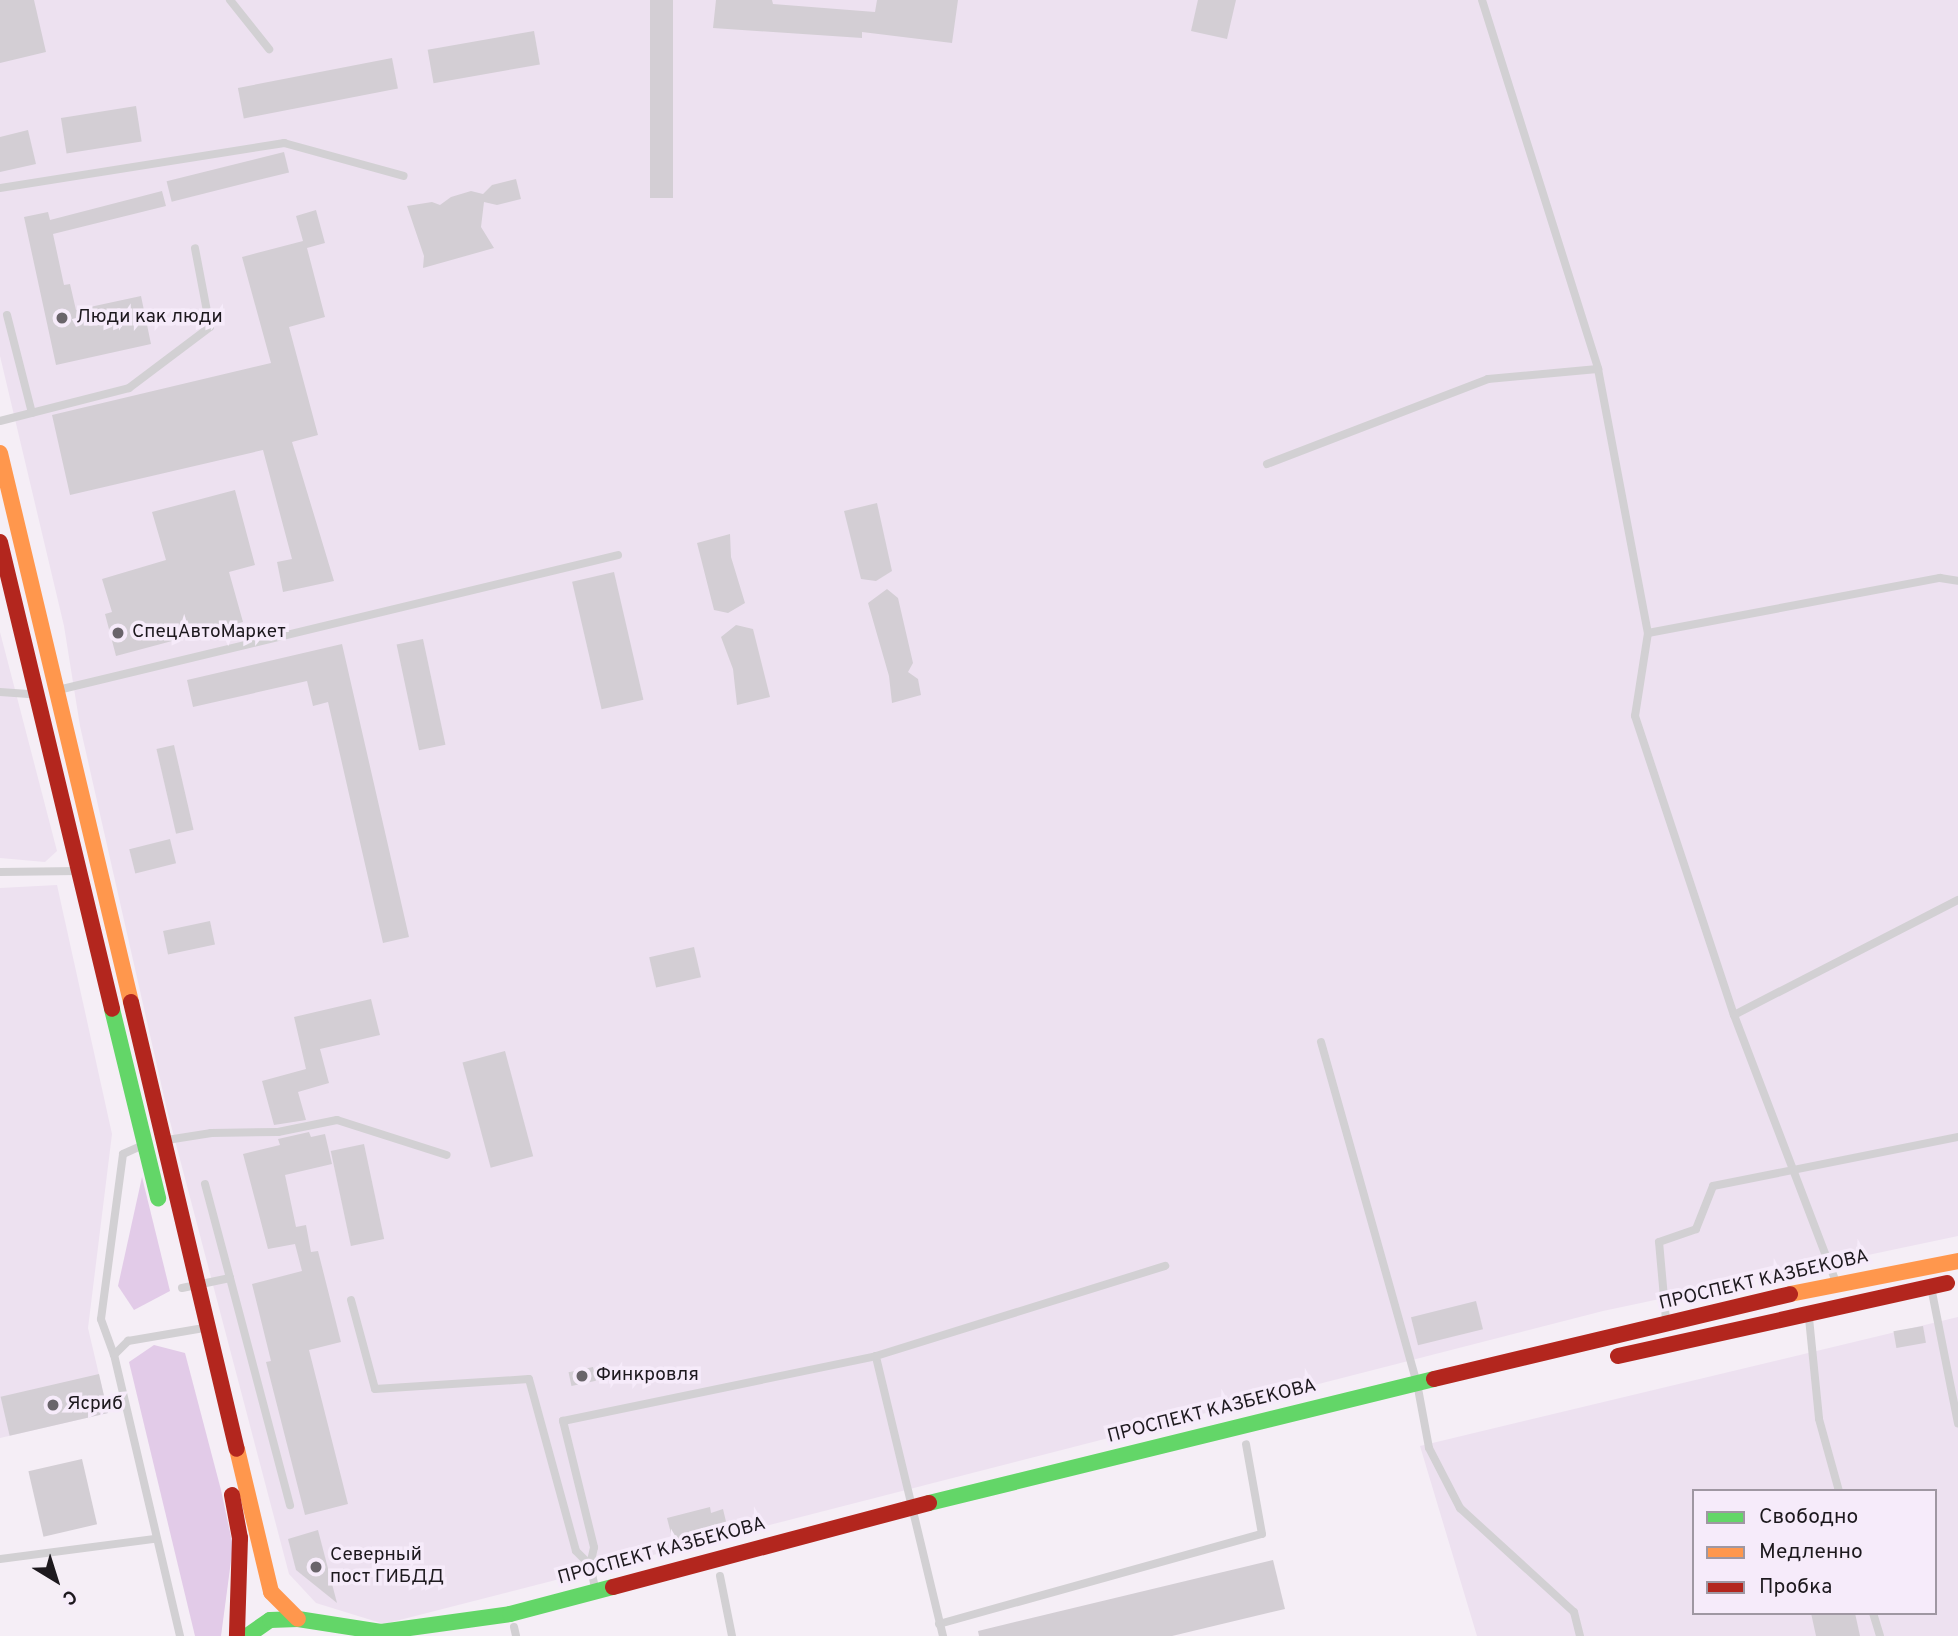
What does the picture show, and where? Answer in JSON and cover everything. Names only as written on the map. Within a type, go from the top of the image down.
[{"type":"main road","points":[[0,453],[162,1140],[189,1287],[200,1329],[271,1592],[311,1627]]},
{"type":"main road","points":[[0,542],[162,1210]]},
{"type":"main road","points":[[168,1236],[189,1287]]},
{"type":"main road","name":"ПРОСПЕКТ КАЗБЕКОВА","points":[[482,1630],[596,1591],[912,1507],[1836,1283],[1958,1261]]},
{"type":"main road","name":"ПРОСПЕКТ КАЗБЕКОВА","points":[[1606,1358],[1958,1281]]},
{"type":"main road","points":[[200,1329],[240,1538],[237,1636]]},
{"type":"main road","points":[[1414,1403],[1443,1396]]},
{"type":"main road","name":"ПРОСПЕКТ КАЗБЕКОВА","points":[[1223,1450],[1253,1443]]},
{"type":"main road","name":"ПРОСПЕКТ КАЗБЕКОВА","points":[[482,1630],[515,1631],[922,1523]]},
{"type":"main road","points":[[247,1636],[270,1620],[311,1627],[381,1632],[482,1630]]},
{"type":"lane","points":[[230,0],[269,49]]},
{"type":"lane","points":[[1482,0],[1598,369],[1648,633],[1635,716],[1734,1015],[1836,1283],[1847,1305]]},
{"type":"lane","points":[[0,188],[284,144],[404,176]]},
{"type":"lane","points":[[0,421],[129,388],[210,327],[195,248]]},
{"type":"lane","points":[[7,315],[32,412]]},
{"type":"lane","points":[[1267,464],[1488,379],[1598,369]]},
{"type":"lane","points":[[0,692],[36,695],[58,691],[618,555]]},
{"type":"lane","points":[[1648,633],[1940,578],[1958,581]]},
{"type":"lane","points":[[0,872],[80,871],[99,867]]},
{"type":"lane","points":[[1734,1015],[1958,900]]},
{"type":"lane","points":[[1321,1042],[1417,1383],[1414,1403],[1429,1448],[1460,1508],[1574,1612],[1580,1636]]},
{"type":"lane","points":[[180,1636],[155,1539],[114,1355],[101,1319],[123,1154],[162,1140],[211,1133],[278,1132],[337,1120],[447,1155]]},
{"type":"lane","points":[[1666,1324],[1659,1242],[1696,1229],[1713,1186],[1958,1137]]},
{"type":"lane","points":[[205,1184],[290,1505]]},
{"type":"lane","points":[[596,1591],[590,1565],[594,1547],[563,1421],[876,1356],[1165,1266]]},
{"type":"lane","points":[[189,1287],[230,1278]]},
{"type":"lane","points":[[1930,1286],[1958,1423]]},
{"type":"lane","points":[[351,1300],[376,1389],[529,1379],[576,1551],[590,1565]]},
{"type":"lane","points":[[1809,1315],[1819,1419],[1838,1489]]},
{"type":"lane","points":[[114,1355],[128,1341],[200,1329]]},
{"type":"lane","points":[[876,1356],[912,1507],[922,1523],[943,1636]]},
{"type":"lane","points":[[939,1624],[1262,1534],[1253,1443]]},
{"type":"lane","points":[[0,1559],[155,1539]]},
{"type":"lane","points":[[720,1576],[732,1636]]},
{"type":"lane","points":[[1874,1615],[1880,1636]]},
{"type":"shaded area","points":[[0,0],[1958,0],[1958,1236],[1603,1311],[384,1624],[316,1603],[289,1574],[167,1110],[80,726],[64,626],[0,356]]},
{"type":"shaded area","points":[[0,632],[57,851],[45,862],[0,858]]},
{"type":"shaded area","points":[[57,885],[112,1134],[88,1328],[108,1413],[0,1438],[0,888]]},
{"type":"shaded area","points":[[142,1177],[170,1291],[134,1310],[118,1286]]},
{"type":"shaded area","points":[[1958,1317],[1958,1636],[1477,1636],[1420,1446]]},
{"type":"shaded area","points":[[154,1345],[185,1353],[221,1490],[233,1546],[221,1636],[195,1636],[129,1362]]},
{"type":"building","points":[[0,0],[34,0],[46,52],[0,63]]},
{"type":"building","points":[[650,0],[673,0],[673,198],[650,198]]},
{"type":"building","points":[[716,0],[772,0],[773,4],[875,12],[877,0],[958,0],[952,43],[862,32],[862,38],[713,28]]},
{"type":"building","points":[[1198,0],[1236,0],[1227,39],[1191,31]]},
{"type":"building","points":[[534,31],[540,64],[434,83],[428,50]]},
{"type":"building","points":[[392,58],[398,88],[244,118],[238,88]]},
{"type":"building","points":[[136,106],[142,142],[67,153],[61,118]]},
{"type":"building","points":[[28,130],[36,164],[0,172],[0,137]]},
{"type":"building","points":[[284,152],[289,172],[172,202],[167,181]]},
{"type":"building","points":[[516,179],[521,199],[497,205],[484,202],[481,227],[494,248],[423,268],[424,256],[407,206],[432,202],[440,205],[451,197],[471,191],[483,194],[492,185]]},
{"type":"building","points":[[162,191],[166,206],[53,234],[64,285],[70,284],[76,310],[141,296],[151,344],[56,365],[24,217],[48,212],[50,220]]},
{"type":"building","points":[[316,210],[325,243],[307,248],[325,317],[289,327],[318,435],[292,442],[334,581],[283,592],[277,562],[292,559],[263,450],[70,495],[52,415],[271,363],[242,257],[303,241],[296,216]]},
{"type":"building","points":[[235,490],[255,565],[229,572],[243,622],[116,656],[105,614],[112,612],[102,579],[166,560],[152,512]]},
{"type":"building","points":[[877,503],[892,571],[876,581],[861,579],[844,511]]},
{"type":"building","points":[[730,534],[731,557],[745,603],[728,613],[714,610],[697,543]]},
{"type":"building","points":[[614,572],[643,700],[602,709],[572,582]]},
{"type":"building","points":[[887,589],[898,598],[913,663],[908,672],[918,679],[921,695],[892,703],[889,676],[868,603]]},
{"type":"building","points":[[736,625],[753,629],[770,697],[737,705],[733,669],[721,637]]},
{"type":"building","points":[[423,639],[445,745],[419,750],[397,645]]},
{"type":"building","points":[[342,644],[409,937],[383,943],[328,702],[313,706],[307,681],[193,707],[187,680]]},
{"type":"building","points":[[174,745],[194,830],[176,834],[156,749]]},
{"type":"building","points":[[170,839],[176,863],[135,873],[129,849]]},
{"type":"building","points":[[210,921],[215,944],[168,954],[163,931]]},
{"type":"building","points":[[694,947],[701,977],[656,988],[649,957]]},
{"type":"building","points":[[371,999],[380,1035],[320,1049],[329,1083],[298,1092],[306,1120],[274,1125],[262,1081],[306,1069],[294,1017]]},
{"type":"building","points":[[505,1051],[533,1156],[491,1168],[462,1062]]},
{"type":"building","points":[[309,1132],[311,1137],[325,1134],[332,1164],[285,1175],[296,1227],[306,1225],[311,1252],[318,1251],[341,1342],[309,1350],[348,1504],[305,1515],[266,1362],[271,1361],[252,1284],[302,1271],[295,1244],[268,1249],[243,1154],[280,1145],[278,1139]]},
{"type":"building","points":[[364,1144],[384,1239],[351,1246],[331,1151]]},
{"type":"building","points":[[1476,1301],[1483,1329],[1418,1345],[1411,1317]]},
{"type":"building","points":[[1923,1326],[1926,1343],[1896,1348],[1893,1331]]},
{"type":"building","name":"Финкровля","points":[[593,1367],[596,1381],[571,1386],[569,1372]]},
{"type":"building","name":"Ясриб","points":[[99,1374],[108,1413],[10,1436],[1,1397]]},
{"type":"building","points":[[82,1459],[97,1524],[43,1537],[28,1471]]},
{"type":"building","points":[[710,1507],[711,1513],[723,1509],[728,1530],[674,1545],[667,1518]]},
{"type":"building","points":[[318,1530],[337,1603],[296,1570],[288,1539]]},
{"type":"building","points":[[1273,1560],[1285,1609],[1172,1636],[979,1636],[978,1631]]},
{"type":"building","points":[[1811,1615],[1855,1615],[1860,1636],[1816,1636]]},
{"type":"traffic: fast","points":[[112,1009],[158,1198]]},
{"type":"traffic: fast","points":[[929,1503],[1434,1379]]},
{"type":"traffic: fast","points":[[247,1636],[270,1620],[298,1619],[381,1632],[510,1614],[613,1587]]},
{"type":"traffic: slow","points":[[0,453],[131,1002]]},
{"type":"traffic: slow","points":[[1790,1294],[1958,1261]]},
{"type":"traffic: slow","points":[[237,1449],[271,1592],[298,1619]]},
{"type":"traffic: jam","points":[[0,542],[112,1009]]},
{"type":"traffic: jam","points":[[131,1002],[237,1449]]},
{"type":"traffic: jam","points":[[1618,1356],[1947,1283]]},
{"type":"traffic: jam","points":[[1434,1379],[1790,1294]]},
{"type":"traffic: jam","points":[[232,1495],[240,1538],[237,1636]]},
{"type":"traffic: jam","points":[[613,1587],[929,1503]]},
{"type":"place","name":"Люди как люди","points":[[62,318]]},
{"type":"place","name":"СпецАвтоМаркет","points":[[118,633]]},
{"type":"place","name":"Финкровля","points":[[582,1376]]},
{"type":"place","name":"Ясриб","points":[[53,1405]]},
{"type":"place","name":"Северный пост ГИБДД","points":[[316,1567]]}]
